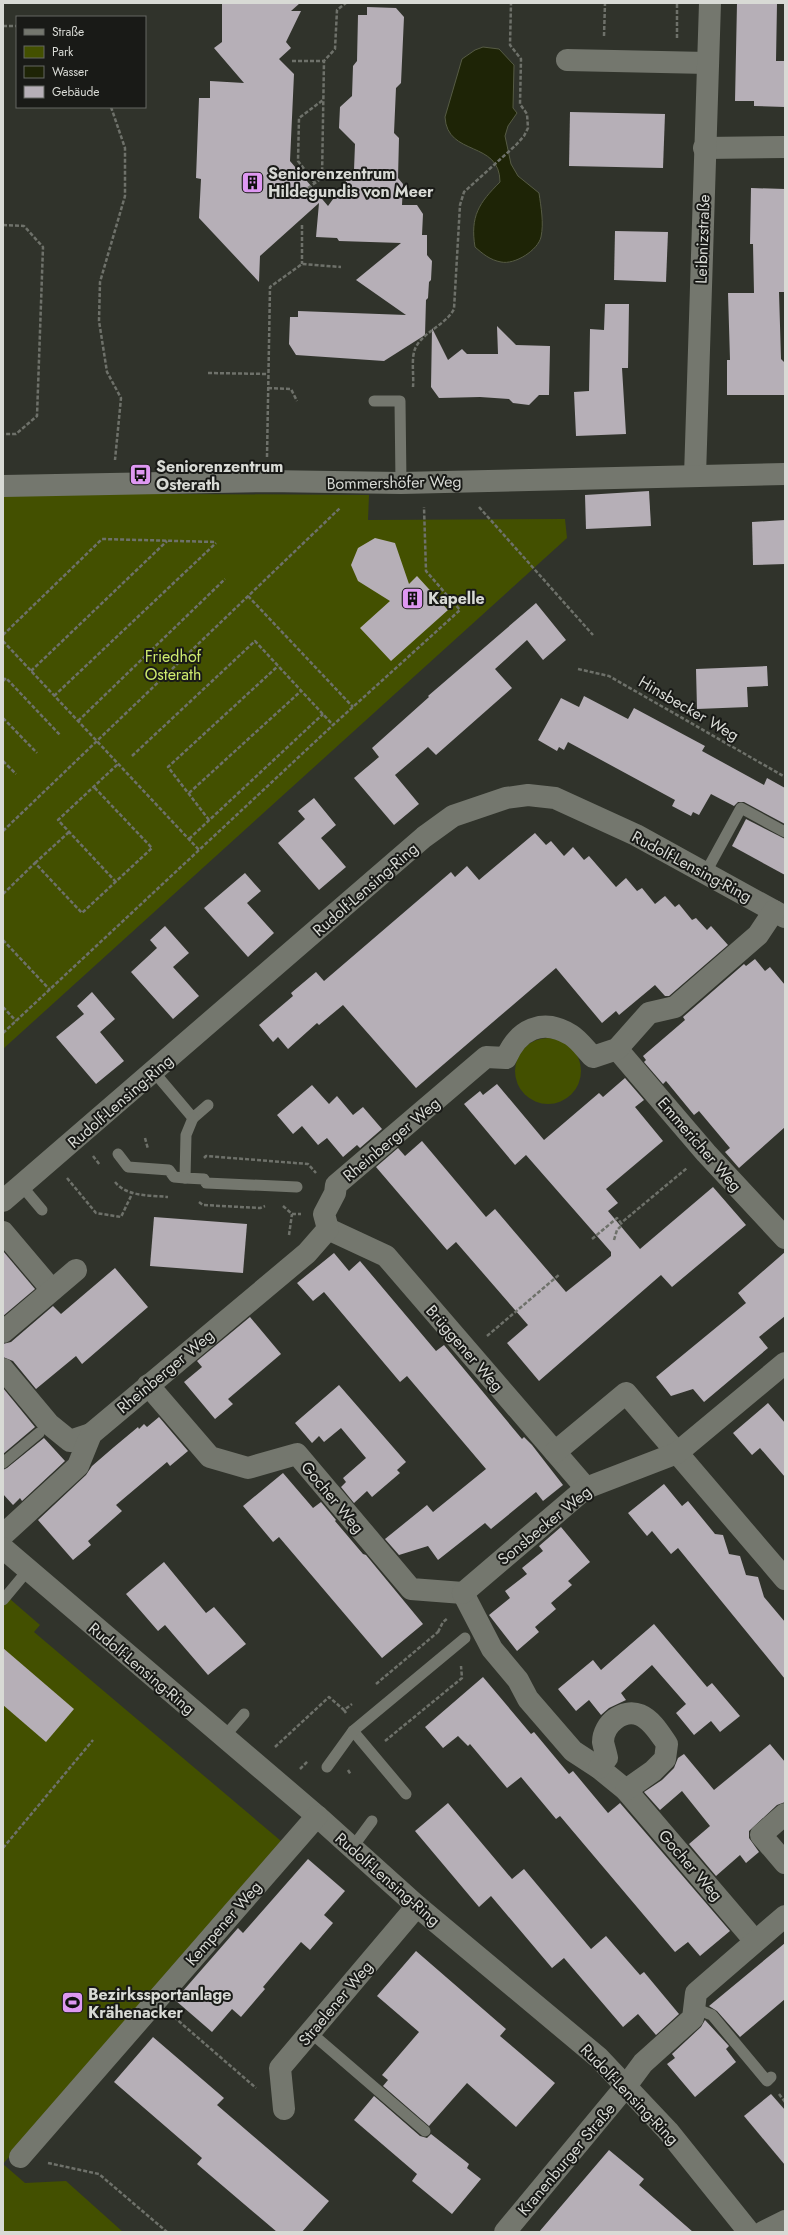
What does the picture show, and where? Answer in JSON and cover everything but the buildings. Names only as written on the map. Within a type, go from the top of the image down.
[{"type":"street","name":"Leibnizstraße","points":[[695,476],[704,148],[710,3]]},
{"type":"street","points":[[567,60],[708,63]]},
{"type":"street","points":[[704,148],[785,147]]},
{"type":"street","name":"Bommershöfer Weg","points":[[3,486],[266,481],[402,483],[785,474]]},
{"type":"street","name":"Rudolf-Lensing-Ring","points":[[3,1201],[424,837],[453,816],[506,798],[528,795],[556,798],[636,835],[706,872],[779,914]]},
{"type":"street","name":"Rheinberger Weg","points":[[3,1535],[78,1466],[91,1434],[307,1253],[328,1230],[324,1214],[335,1193],[336,1185],[486,1057],[506,1058],[512,1044],[530,1029],[552,1026],[572,1035],[593,1057],[617,1049],[649,1013],[675,1007],[758,935],[779,914]]},
{"type":"street","name":"Emmericher Weg","points":[[617,1049],[706,1153],[785,1238]]},
{"type":"street","name":"Brüggener Weg","points":[[328,1230],[386,1256],[586,1488]]},
{"type":"street","points":[[3,1232],[52,1290]]},
{"type":"street","points":[[3,1332],[76,1270]]},
{"type":"street","name":"Sonsbecker Weg","points":[[467,1617],[586,1488],[677,1453],[785,1362]]},
{"type":"street","points":[[3,1369],[49,1424],[70,1441],[91,1434]]},
{"type":"street","name":"Gocher Weg","points":[[148,1385],[210,1457],[248,1468],[297,1454],[411,1589],[467,1617],[518,1680],[528,1698],[573,1751],[599,1768],[626,1790],[755,1941]]},
{"type":"street","points":[[555,1452],[626,1393],[785,1579]]},
{"type":"street","name":"Rudolf-Lensing-Ring","points":[[3,1548],[317,1816],[417,1906],[599,2058],[668,2131],[749,2232]]},
{"type":"street","points":[[599,1768],[607,1758],[603,1741],[609,1726],[616,1718],[627,1712],[639,1714],[649,1720],[668,1744],[665,1759],[653,1771],[626,1790]]},
{"type":"street","points":[[785,1814],[761,1834],[785,1863]]},
{"type":"street","name":"Kempener Weg","points":[[20,2157],[317,1816]]},
{"type":"street","name":"Straelener Weg","points":[[284,2109],[280,2068],[417,1906]]},
{"type":"street","name":"Kranenburger Straße","points":[[506,2232],[626,2086],[643,2062],[693,2018],[696,1993],[785,1916]]},
{"type":"street","points":[[763,2232],[785,2221]]},
{"type":"lane","points":[[374,401],[400,401],[402,483]]},
{"type":"lane","points":[[706,872],[741,808],[785,832]]},
{"type":"lane","points":[[154,1072],[193,1118]]},
{"type":"lane","points":[[185,1178],[186,1135],[193,1118],[208,1105]]},
{"type":"lane","points":[[118,1154],[128,1167],[169,1170],[174,1177],[204,1179],[206,1183],[297,1187]]},
{"type":"lane","points":[[21,1185],[42,1210]]},
{"type":"lane","points":[[3,1463],[39,1433]]},
{"type":"lane","points":[[3,1600],[28,1570]]},
{"type":"lane","points":[[327,1767],[353,1731],[467,1617]]},
{"type":"lane","points":[[224,1737],[244,1714]]},
{"type":"lane","points":[[353,1731],[406,1794]]},
{"type":"lane","points":[[352,1848],[372,1821]]},
{"type":"lane","points":[[694,2008],[712,2015],[767,2081],[771,2077]]},
{"type":"lane","points":[[310,2032],[425,2131]]},
{"type":"path","points":[[308,188],[322,178],[324,61],[335,49],[337,10],[346,3]]},
{"type":"path","points":[[400,401],[413,389],[415,350],[419,342],[450,317],[454,309],[460,205],[464,192],[516,145],[524,136],[528,128],[527,114],[520,104],[521,59],[510,45],[511,3]]},
{"type":"path","points":[[603,61],[605,3]]},
{"type":"path","points":[[676,63],[677,3]]},
{"type":"path","points":[[3,26],[16,26]]},
{"type":"path","points":[[292,61],[324,61]]},
{"type":"path","points":[[315,183],[298,161],[299,118],[323,99]]},
{"type":"path","points":[[111,108],[124,148],[125,196],[100,282],[99,321],[107,372],[121,398],[116,437],[114,485]]},
{"type":"path","points":[[3,225],[24,226],[43,247],[37,416],[16,434],[3,434]]},
{"type":"path","points":[[302,225],[302,264]]},
{"type":"path","points":[[266,481],[270,287],[302,264],[341,267]]},
{"type":"path","points":[[208,373],[268,374]]},
{"type":"path","points":[[268,388],[291,389],[297,400]]},
{"type":"path","points":[[456,481],[593,635]]},
{"type":"path","points":[[3,1033],[333,725],[460,610],[426,571],[423,482]]},
{"type":"path","points":[[3,831],[97,743],[345,504],[346,483]]},
{"type":"path","points":[[3,635],[102,539],[216,542],[54,696]]},
{"type":"path","points":[[31,671],[167,541]]},
{"type":"path","points":[[78,721],[225,579]]},
{"type":"path","points":[[248,596],[353,707]]},
{"type":"path","points":[[3,641],[97,743],[199,850]]},
{"type":"path","points":[[132,756],[255,641],[333,725]]},
{"type":"path","points":[[209,820],[168,767],[278,666]]},
{"type":"path","name":"Hinsbecker Weg","points":[[578,670],[609,676],[785,778]]},
{"type":"path","points":[[3,681],[6,678],[60,735]]},
{"type":"path","points":[[188,793],[301,691]]},
{"type":"path","points":[[189,839],[323,714]]},
{"type":"path","points":[[3,718],[37,753]]},
{"type":"path","points":[[3,761],[16,774]]},
{"type":"path","points":[[116,882],[58,820],[118,764]]},
{"type":"path","points":[[35,863],[82,913],[152,848],[94,787]]},
{"type":"path","points":[[3,894],[69,832]]},
{"type":"path","points":[[3,940],[50,990]]},
{"type":"path","points":[[3,1007],[16,1021]]},
{"type":"path","points":[[144,1138],[150,1156]]},
{"type":"path","points":[[614,1240],[617,1230],[622,1225],[621,1223],[706,1153]]},
{"type":"path","points":[[92,1155],[100,1165]]},
{"type":"path","points":[[202,1160],[206,1156],[308,1164],[321,1179],[336,1185]]},
{"type":"path","points":[[52,1160],[96,1213],[121,1217],[132,1194]]},
{"type":"path","points":[[592,1239],[617,1218],[621,1223]]},
{"type":"path","points":[[469,1352],[560,1274]]},
{"type":"path","points":[[383,1742],[462,1678],[461,1659]]},
{"type":"path","points":[[258,1766],[282,1739],[329,1697],[344,1710]]},
{"type":"path","points":[[3,1848],[93,1740]]},
{"type":"path","points":[[156,2000],[249,2083],[284,2109]]},
{"type":"path","points":[[20,2157],[99,2174],[167,2232]]},
{"type":"green space","name":"Friedhof Osterath","points":[[3,493],[369,495],[368,520],[565,519],[567,538],[3,1049]]},
{"type":"green space","points":[[548,1038],[560,1041],[571,1048],[578,1059],[581,1071],[578,1083],[571,1094],[560,1101],[548,1104],[536,1101],[525,1094],[518,1083],[515,1071],[518,1059],[525,1048],[536,1041]]},
{"type":"green space","name":"Bezirkssportanlage Krähenacker","points":[[3,1593],[40,1625],[34,1632],[281,1841],[3,2164]]},
{"type":"green space","points":[[3,2164],[25,2183],[66,2181],[123,2232],[3,2232]]},
{"type":"water","points":[[483,47],[499,49],[514,65],[513,108],[517,113],[508,126],[505,136],[511,164],[518,176],[539,193],[541,209],[542,232],[539,242],[525,256],[507,262],[493,260],[475,247],[475,218],[482,204],[500,182],[498,169],[492,160],[454,138],[448,130],[445,117],[462,59],[475,50]]},
{"type":"place","name":"Seniorenzentrum Hildegundis von Meer","points":[[252,182]]},
{"type":"place","name":"Seniorenzentrum Osterath","points":[[140,475]]},
{"type":"place","name":"Kapelle","points":[[412,598]]},
{"type":"place","name":"Bezirkssportanlage Krähenacker","points":[[73,2003]]}]
